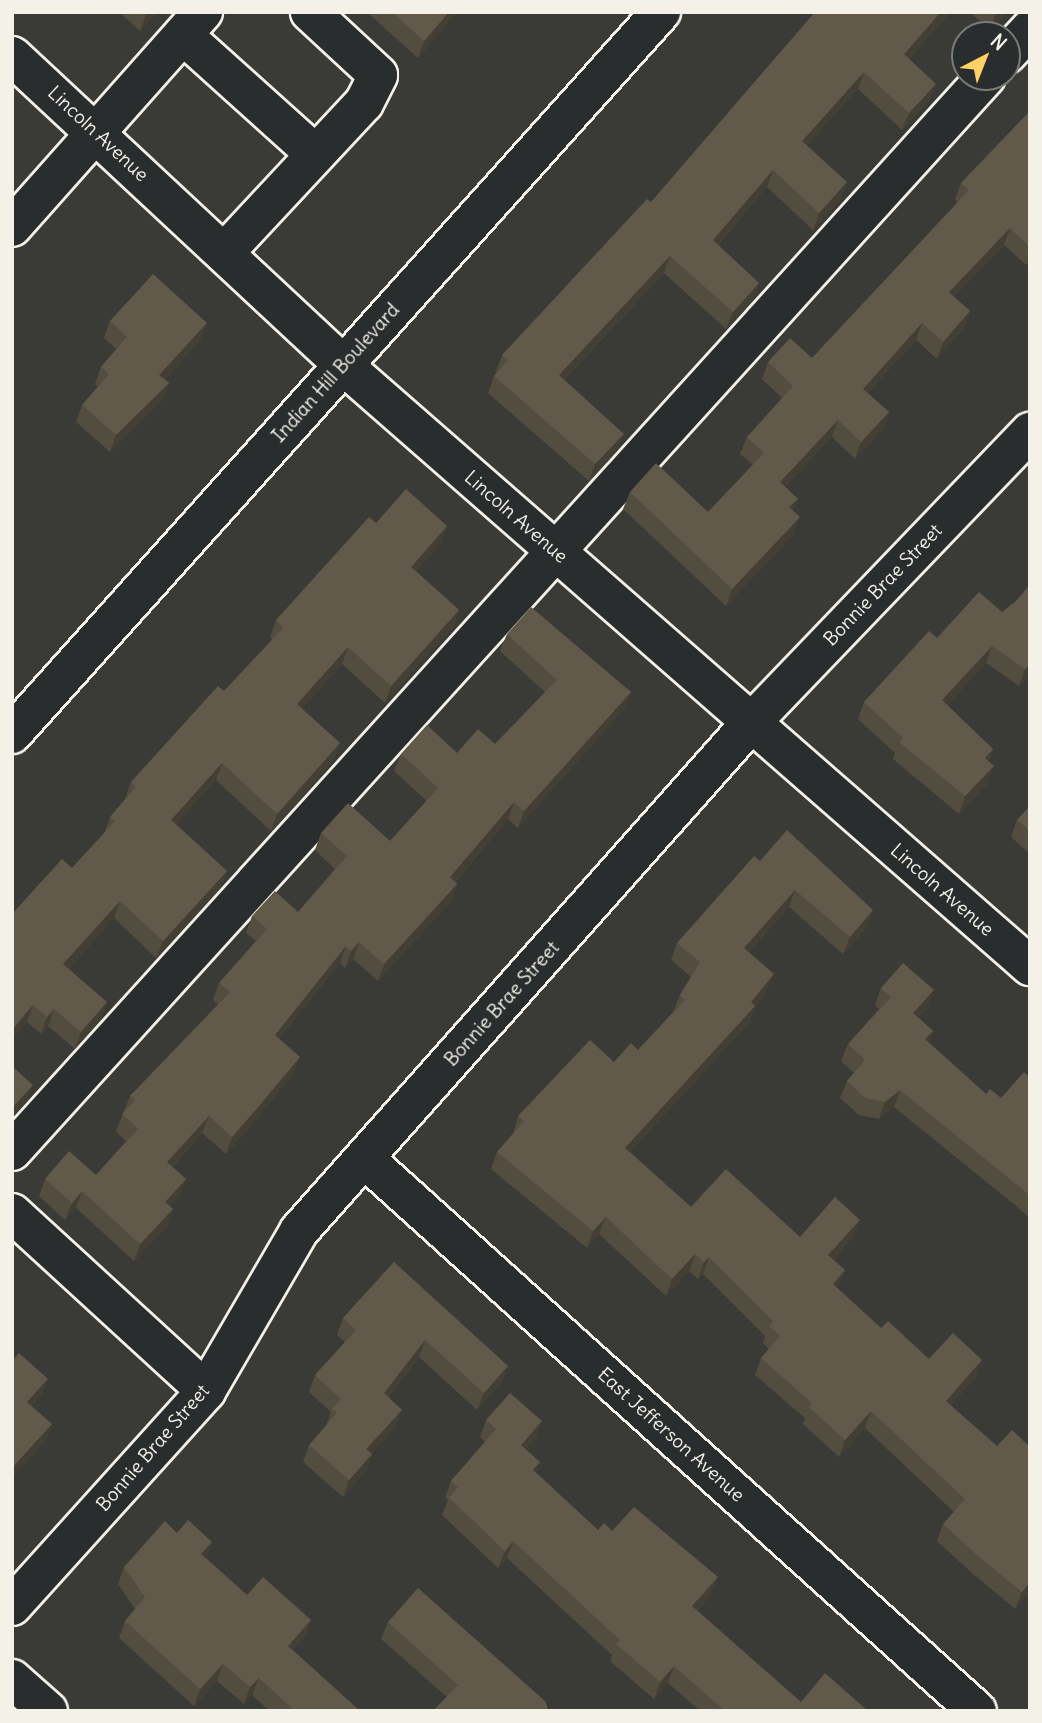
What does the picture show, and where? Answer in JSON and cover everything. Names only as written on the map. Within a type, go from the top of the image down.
[{"type":"street","points":[[224,253],[364,103],[378,75],[310,12]]},
{"type":"street","name":"Indian Hill Boulevard","points":[[12,734],[661,12]]},
{"type":"street","points":[[12,227],[193,24],[315,154]]},
{"type":"street","name":"Lincoln Avenue","points":[[12,56],[97,132],[343,365],[750,724],[1030,966]]},
{"type":"street","points":[[12,1151],[973,91]]},
{"type":"street","name":"Bonnie Brae Street","points":[[12,1606],[206,1391],[299,1231],[750,724],[1030,432]]},
{"type":"street","name":"East Jefferson Avenue","points":[[365,1159],[977,1711]]},
{"type":"street","points":[[12,1213],[206,1391]]},
{"type":"street","points":[[12,1679],[48,1711]]},
{"type":"building","points":[[392,12],[449,12],[424,41]]},
{"type":"building","points":[[815,12],[941,12],[904,54],[936,84],[909,113],[864,72],[802,141],[847,182],[819,213],[773,170],[713,240],[759,283],[733,312],[670,256],[559,375],[624,434],[595,464],[494,376],[508,360],[502,355],[647,199],[651,202]]},
{"type":"building","points":[[1030,111],[1030,247],[1010,228],[949,292],[970,311],[943,342],[922,323],[863,389],[889,412],[861,442],[838,420],[780,482],[798,499],[789,507],[800,517],[732,589],[630,492],[656,463],[708,512],[764,453],[747,437],[793,386],[768,362],[790,338],[812,358],[969,190],[961,183]]},
{"type":"building","points":[[153,274],[207,323],[159,375],[169,383],[116,435],[82,405],[109,374],[101,367],[127,337],[110,321]]},
{"type":"building","points":[[406,489],[447,526],[411,567],[459,610],[391,686],[348,647],[297,704],[340,743],[277,814],[222,763],[171,820],[227,871],[163,941],[120,901],[63,964],[107,1002],[81,1032],[54,1009],[47,1017],[33,1005],[12,1030],[12,914],[62,859],[72,868],[115,821],[110,817],[136,787],[131,782],[218,686],[224,691],[283,628],[276,620],[369,517],[376,523]]},
{"type":"building","points":[[1030,585],[1030,664],[1025,669],[992,646],[942,700],[993,749],[985,758],[994,766],[965,796],[899,742],[903,738],[864,702],[929,631],[937,638],[979,592],[1002,612]]},
{"type":"building","points":[[531,607],[631,692],[524,811],[514,802],[450,877],[457,884],[384,964],[359,942],[351,951],[346,946],[275,1035],[300,1057],[232,1137],[209,1116],[167,1162],[186,1179],[165,1202],[173,1209],[140,1244],[82,1191],[72,1203],[45,1179],[69,1151],[96,1175],[138,1129],[122,1114],[135,1100],[130,1096],[230,992],[219,983],[267,929],[252,916],[275,891],[298,912],[347,856],[321,833],[348,803],[390,841],[438,788],[401,754],[427,725],[457,753],[478,729],[495,744],[557,680],[507,634]]},
{"type":"building","points":[[1030,806],[1030,831],[1017,820]]},
{"type":"building","points":[[787,830],[873,910],[850,937],[795,890],[744,948],[774,974],[751,1002],[755,1006],[625,1148],[691,1207],[726,1169],[800,1237],[835,1197],[860,1220],[828,1255],[845,1270],[833,1284],[881,1328],[888,1321],[929,1359],[953,1333],[982,1360],[946,1401],[997,1446],[1012,1430],[1030,1447],[1030,1582],[1022,1592],[943,1524],[965,1499],[871,1411],[845,1440],[809,1407],[812,1403],[761,1358],[780,1336],[769,1326],[773,1321],[709,1257],[704,1262],[695,1254],[672,1279],[606,1217],[593,1231],[497,1152],[524,1121],[518,1116],[590,1040],[614,1062],[631,1043],[638,1050],[685,1000],[680,995],[700,962],[677,943],[754,856],[760,861]]},
{"type":"building","points":[[903,963],[934,990],[913,1013],[933,1031],[925,1039],[986,1094],[990,1089],[1001,1098],[1024,1072],[1030,1077],[1030,1196],[900,1090],[885,1102],[865,1098],[847,1081],[865,1060],[848,1044],[891,997],[881,988]]},
{"type":"building","points":[[12,1066],[33,1085],[12,1108]]},
{"type":"building","points":[[394,1262],[508,1366],[484,1393],[425,1340],[384,1393],[402,1410],[366,1449],[372,1454],[349,1480],[309,1445],[337,1413],[332,1409],[341,1399],[315,1375],[356,1330],[343,1318]]},
{"type":"building","points":[[19,1353],[48,1379],[27,1402],[52,1424],[12,1468],[12,1361]]},
{"type":"building","points":[[510,1393],[542,1421],[521,1445],[540,1462],[533,1470],[598,1530],[604,1523],[612,1531],[634,1507],[718,1577],[692,1606],[801,1702],[825,1673],[868,1711],[725,1711],[674,1666],[660,1682],[616,1644],[620,1640],[513,1541],[505,1551],[449,1498],[458,1487],[451,1481],[496,1429],[486,1420]]},
{"type":"building","points":[[188,1520],[212,1542],[201,1554],[247,1595],[263,1577],[311,1620],[288,1646],[360,1711],[295,1711],[259,1678],[250,1687],[223,1664],[200,1689],[125,1621],[145,1597],[124,1567],[165,1521],[177,1533]]},
{"type":"building","points":[[418,1588],[546,1702],[548,1711],[433,1711],[458,1685],[388,1622]]}]
